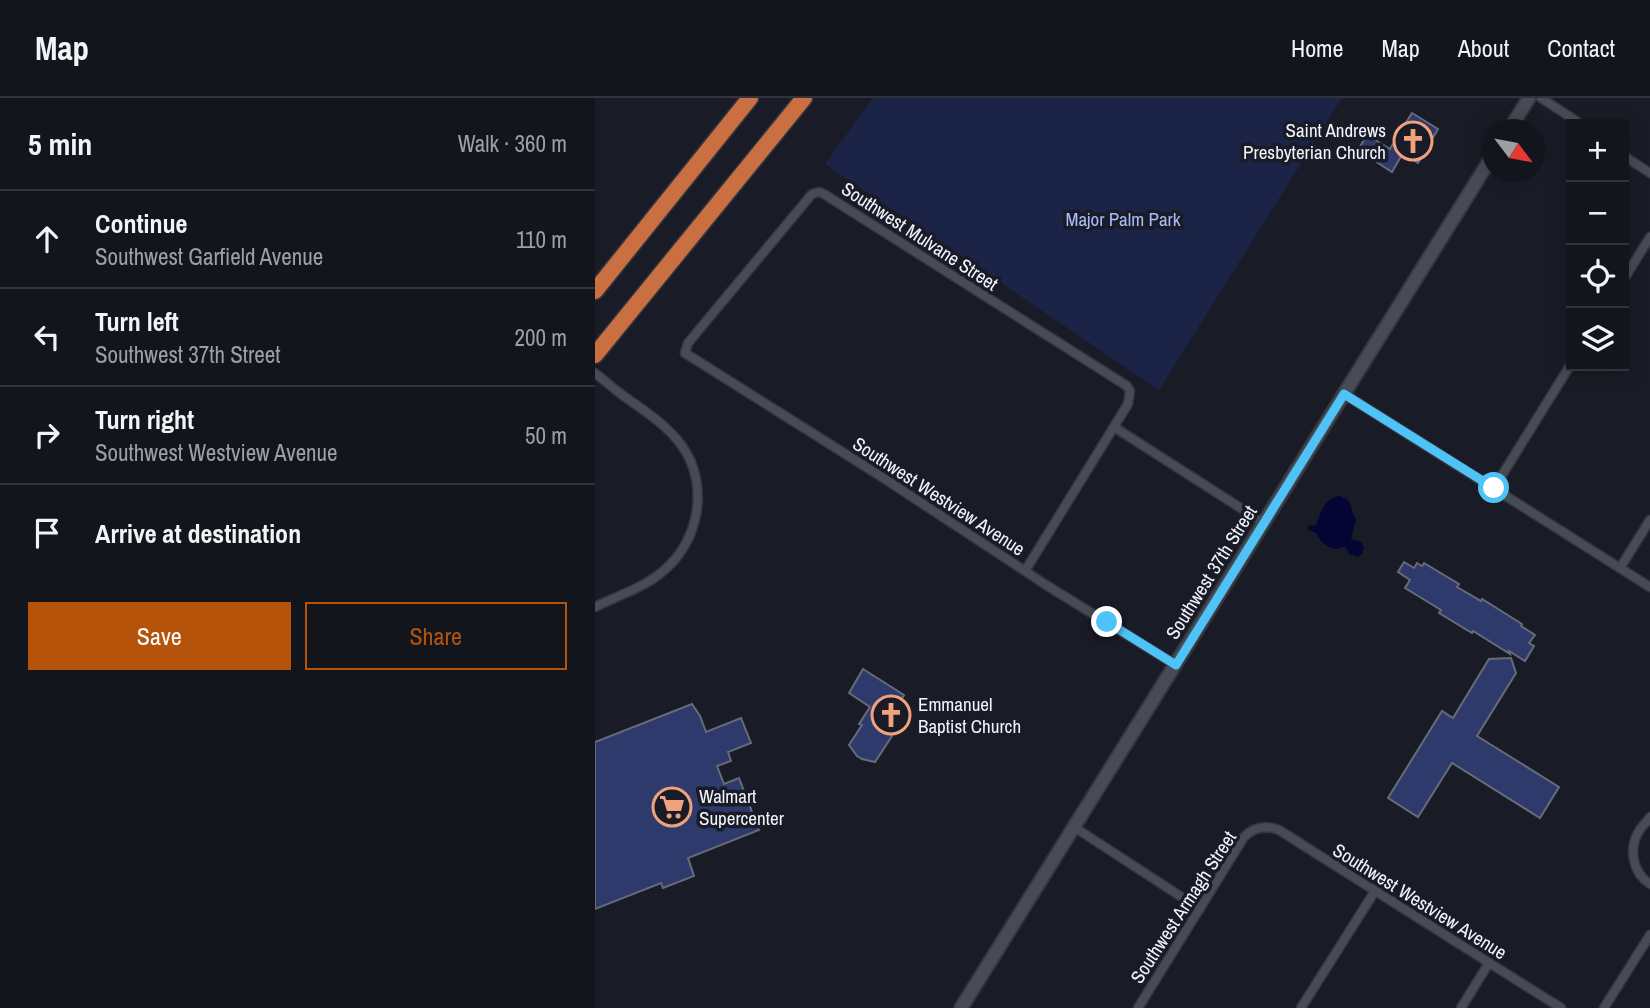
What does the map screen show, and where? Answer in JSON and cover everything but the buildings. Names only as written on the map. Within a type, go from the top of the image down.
[{"type":"highway","points":[[595,291],[748,98]]},
{"type":"highway","points":[[595,355],[804,98]]},
{"type":"main road","points":[[1516,119],[1529,98]]},
{"type":"main road","name":"Southwest 37th Street","points":[[961,1008],[1482,173]]},
{"type":"street","points":[[1541,98],[1573,119]]},
{"type":"street","points":[[1629,159],[1650,173]]},
{"type":"street","name":"Southwest Mulvane Street","points":[[685,353],[685,348],[697,332],[812,194],[819,192],[1122,381],[1129,391],[1128,404],[1114,428]]},
{"type":"street","points":[[1629,271],[1650,237]]},
{"type":"street","name":"Southwest Westview Avenue","points":[[685,353],[1176,665]]},
{"type":"street","points":[[1494,488],[1567,371]]},
{"type":"street","points":[[595,373],[660,423],[684,449],[692,466],[698,495],[693,527],[683,550],[673,563],[646,583],[595,607]]},
{"type":"street","points":[[1344,394],[1650,587]]},
{"type":"street","points":[[1025,571],[1114,428],[1264,523]]},
{"type":"street","points":[[1620,568],[1650,520]]},
{"type":"street","points":[[1650,817],[1635,840],[1633,858],[1637,870],[1650,884]]},
{"type":"street","points":[[1074,827],[1200,909]]},
{"type":"street","name":"Southwest Westview Avenue","points":[[1260,827],[1279,830],[1561,1008]]},
{"type":"street","name":"Southwest Armagh Street","points":[[1137,1008],[1244,837],[1260,827]]},
{"type":"street","points":[[1301,1008],[1375,891]]},
{"type":"street","points":[[1604,1008],[1650,934]]},
{"type":"street","points":[[1461,1008],[1489,963]]},
{"type":"green space","name":"Major Palm Park","points":[[873,98],[1342,98],[1159,390],[825,164]]},
{"type":"shaded area","points":[[1339,496],[1350,502],[1356,519],[1351,539],[1361,542],[1364,548],[1358,557],[1349,554],[1346,547],[1329,547],[1316,533],[1308,530],[1308,526],[1316,525],[1326,503]]},
{"type":"place","name":"Saint Andrews Presbyterian Church","points":[[1413,141]]},
{"type":"place","name":"Emmanuel Baptist Church","points":[[891,715]]},
{"type":"place","name":"Walmart Supercenter","points":[[672,807]]},
{"type":"route","points":[[1107,622],[1176,665],[1344,394],[1494,488]]}]
